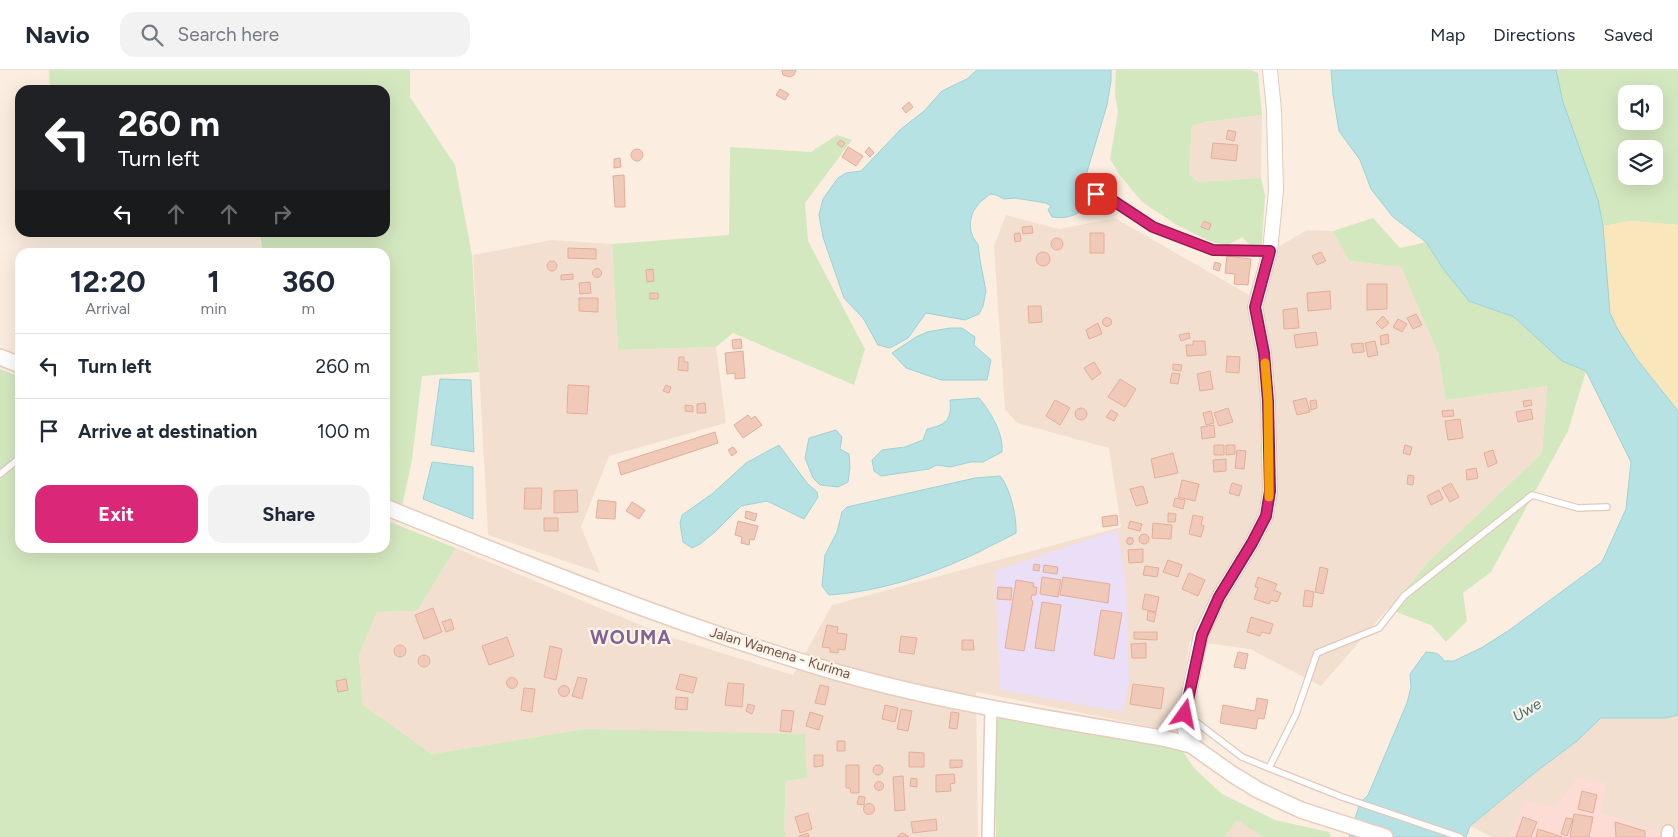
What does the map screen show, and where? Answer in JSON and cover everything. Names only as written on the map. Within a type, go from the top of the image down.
[{"type":"main road","points":[[0,357],[15,363]]},
{"type":"main road","name":"Jalan Wamena - Kurima","points":[[390,509],[561,578],[671,619],[830,670],[991,708],[1167,739],[1191,745]]},
{"type":"main road","points":[[1191,745],[1258,790],[1301,810],[1385,837]]},
{"type":"street","points":[[1191,745],[1184,727],[1185,714],[1202,635],[1219,597],[1266,516],[1270,491],[1268,401],[1264,353],[1255,307],[1270,251],[1276,191],[1274,110],[1270,70]]},
{"type":"street","points":[[988,837],[991,708]]},
{"type":"lane","points":[[1086,192],[1106,196],[1153,227],[1213,250],[1270,251]]},
{"type":"lane","points":[[0,474],[15,462]]},
{"type":"lane","points":[[1269,768],[1296,714],[1317,653],[1379,628],[1404,596],[1532,495],[1578,508],[1607,507]]},
{"type":"lane","points":[[1185,714],[1242,757],[1342,797],[1460,837]]},
{"type":"shaded area","points":[[1262,115],[1261,178],[1198,182],[1189,174],[1192,126],[1205,122]]},
{"type":"shaded area","points":[[1006,215],[1059,229],[1115,218],[1249,295],[1261,257],[1307,230],[1333,231],[1349,261],[1401,267],[1438,353],[1446,400],[1547,386],[1542,453],[1430,560],[1321,686],[1250,649],[1190,641],[1179,706],[1178,726],[1167,730],[976,692],[978,837],[786,837],[784,829],[786,781],[807,778],[584,729],[432,754],[363,705],[359,655],[377,612],[417,611],[456,548],[667,636],[793,675],[832,605],[1121,527],[1109,448],[1017,423],[1005,409],[994,246]]},
{"type":"shaded area","points":[[552,240],[612,244],[618,350],[716,347],[726,423],[609,456],[581,527],[600,573],[488,535],[473,255]]},
{"type":"shaded area","points":[[1117,530],[1126,582],[1129,681],[1123,712],[1000,690],[995,571]]},
{"type":"shaded area","points":[[1678,715],[1678,837],[1492,837],[1470,826],[1577,741],[1602,718],[1665,718]]},
{"type":"shaded area","points":[[1578,777],[1606,783],[1600,813],[1653,830],[1678,831],[1678,837],[1510,837],[1525,800],[1554,808]]},
{"type":"shaded area","points":[[1237,820],[1263,836],[1263,837],[1225,837]]},
{"type":"green space","points":[[49,70],[410,70],[410,97],[455,165],[472,255],[479,372],[422,376],[412,460],[402,506],[390,501],[390,248],[262,248],[261,237],[390,237],[390,85],[50,85]]},
{"type":"green space","points":[[1116,70],[1251,70],[1258,73],[1262,115],[1205,122],[1192,126],[1189,174],[1198,182],[1261,178],[1265,195],[1261,257],[1242,237],[1228,245],[1211,242],[1177,225],[1142,202],[1119,174],[1110,159],[1118,112],[1115,95]]},
{"type":"green space","points":[[1556,70],[1678,70],[1678,225],[1631,221],[1603,226],[1597,200],[1563,102]]},
{"type":"green space","points":[[837,135],[852,140],[805,203],[808,241],[865,349],[854,385],[733,333],[716,347],[618,350],[612,244],[729,235],[730,147],[811,152]]},
{"type":"green space","points":[[1373,218],[1400,248],[1426,242],[1444,270],[1469,301],[1514,317],[1562,361],[1586,371],[1568,431],[1491,572],[1463,593],[1467,621],[1446,642],[1431,625],[1388,609],[1430,560],[1542,453],[1547,386],[1446,400],[1438,353],[1401,267],[1349,261],[1333,231]]},
{"type":"green space","points":[[0,369],[15,375],[15,553],[390,553],[390,522],[456,548],[417,611],[377,612],[359,655],[363,705],[432,754],[584,729],[805,734],[807,778],[786,781],[784,829],[786,837],[0,837]]},
{"type":"green space","points":[[995,713],[1182,750],[1194,768],[1222,794],[1275,820],[1329,832],[1331,837],[1263,837],[1237,820],[1225,837],[996,837]]},
{"type":"sand","points":[[1631,221],[1678,225],[1678,411],[1636,358],[1610,313],[1603,226]]},
{"type":"water","points":[[977,70],[1111,70],[1107,105],[1081,192],[1086,209],[1062,218],[1052,217],[1048,210],[1051,206],[1046,203],[1015,198],[1004,199],[990,194],[974,210],[970,225],[972,235],[978,244],[986,291],[979,314],[965,320],[926,313],[908,338],[890,348],[878,345],[863,318],[844,298],[823,237],[819,215],[823,199],[838,178],[846,173],[861,171],[901,129],[924,111],[942,91],[967,79]]},
{"type":"water","name":"Uwe","points":[[1331,70],[1556,70],[1563,102],[1598,200],[1603,226],[1610,313],[1636,358],[1678,411],[1678,715],[1665,718],[1601,718],[1577,741],[1470,826],[1466,837],[1349,837],[1360,803],[1368,795],[1407,703],[1411,687],[1410,674],[1426,652],[1438,654],[1444,661],[1454,661],[1481,648],[1508,631],[1602,562],[1626,509],[1631,462],[1586,371],[1562,361],[1514,317],[1469,301],[1444,270],[1426,242],[1393,217],[1371,189],[1360,160],[1339,131]]},
{"type":"water","points":[[962,328],[975,337],[974,345],[991,360],[987,380],[941,380],[906,368],[892,353],[927,332]]},
{"type":"water","points":[[440,379],[471,380],[474,452],[431,445]]},
{"type":"water","points":[[979,398],[988,409],[999,430],[1002,452],[983,462],[971,462],[950,467],[937,465],[929,469],[881,476],[874,471],[872,460],[882,450],[905,447],[923,440],[927,429],[943,423],[949,417],[950,400]]},
{"type":"water","points":[[836,430],[842,437],[840,449],[849,454],[848,482],[838,487],[820,485],[813,478],[805,458],[809,438]]},
{"type":"water","points":[[779,445],[807,483],[817,492],[818,497],[804,519],[767,501],[741,506],[715,532],[692,548],[683,542],[680,523],[682,515],[712,494],[746,463]]},
{"type":"water","points":[[432,462],[473,467],[473,519],[423,499]]},
{"type":"water","points":[[1000,476],[1007,487],[1012,503],[1016,533],[961,560],[906,581],[868,590],[829,595],[822,586],[825,555],[837,532],[842,512],[847,507],[975,478]]},
{"type":"building","points":[[782,70],[796,70],[794,75],[790,77],[783,75]]},
{"type":"building","points":[[780,89],[789,94],[785,100],[776,95]]},
{"type":"building","points":[[909,102],[913,107],[906,113],[902,108]]},
{"type":"building","points":[[1228,130],[1236,132],[1234,141],[1226,139]]},
{"type":"building","points":[[840,140],[845,143],[842,147],[837,144]]},
{"type":"building","points":[[1213,143],[1238,145],[1236,161],[1211,158]]},
{"type":"building","points":[[848,147],[863,156],[856,166],[842,157]]},
{"type":"building","points":[[869,147],[874,153],[870,157],[865,152]]},
{"type":"building","points":[[637,149],[643,155],[637,161],[631,155]]},
{"type":"building","points":[[620,158],[621,167],[614,168],[614,159]]},
{"type":"building","points":[[624,175],[625,207],[615,207],[613,176]]},
{"type":"building","points":[[1204,221],[1211,224],[1209,230],[1201,227]]},
{"type":"building","points":[[1032,226],[1033,233],[1023,234],[1022,227]]},
{"type":"building","points":[[1020,233],[1021,241],[1015,242],[1014,234]]},
{"type":"building","points":[[1090,233],[1104,233],[1104,253],[1090,253]]},
{"type":"building","points":[[1055,238],[1059,238],[1063,244],[1059,250],[1055,250],[1051,246],[1051,242]]},
{"type":"building","points":[[568,248],[596,249],[596,259],[568,258]]},
{"type":"building","points":[[1040,252],[1046,252],[1050,259],[1046,266],[1040,266],[1036,262],[1036,256]]},
{"type":"building","points":[[1321,252],[1326,261],[1317,265],[1312,256]]},
{"type":"building","points":[[1227,256],[1251,259],[1248,285],[1234,284],[1235,274],[1225,273]]},
{"type":"building","points":[[550,261],[554,261],[557,266],[556,270],[550,271],[547,268],[547,264]]},
{"type":"building","points":[[1215,262],[1221,264],[1219,271],[1213,269]]},
{"type":"building","points":[[597,269],[601,273],[597,277],[593,273]]},
{"type":"building","points":[[653,269],[654,281],[647,282],[646,270]]},
{"type":"building","points":[[573,274],[573,279],[561,280],[561,275]]},
{"type":"building","points":[[590,282],[591,293],[580,294],[579,283]]},
{"type":"building","points":[[1367,284],[1387,284],[1387,309],[1367,310]]},
{"type":"building","points":[[1330,291],[1331,309],[1308,311],[1307,293]]},
{"type":"building","points":[[650,293],[658,293],[658,299],[650,299]]},
{"type":"building","points":[[579,298],[598,298],[598,312],[579,311]]},
{"type":"building","points":[[1028,306],[1041,306],[1042,322],[1029,323]]},
{"type":"building","points":[[1297,308],[1299,328],[1284,329],[1283,310]]},
{"type":"building","points":[[1416,314],[1422,325],[1413,329],[1407,318]]},
{"type":"building","points":[[1383,316],[1389,323],[1382,329],[1376,323]]},
{"type":"building","points":[[1107,317],[1112,322],[1107,327],[1102,322]]},
{"type":"building","points":[[1398,319],[1407,324],[1402,332],[1393,327]]},
{"type":"building","points":[[1098,323],[1102,334],[1089,339],[1086,330]]},
{"type":"building","points":[[1316,332],[1318,345],[1296,348],[1294,335]]},
{"type":"building","points":[[1189,333],[1190,338],[1181,341],[1179,335]]},
{"type":"building","points":[[1388,334],[1389,343],[1381,345],[1380,336]]},
{"type":"building","points":[[741,339],[742,348],[733,349],[732,340]]},
{"type":"building","points":[[1193,341],[1205,341],[1206,355],[1187,356],[1186,345],[1193,345]]},
{"type":"building","points":[[1375,341],[1378,355],[1368,357],[1365,343]]},
{"type":"building","points":[[1363,343],[1364,352],[1353,353],[1351,344]]},
{"type":"building","points":[[743,351],[745,378],[735,379],[735,373],[727,374],[725,353]]},
{"type":"building","points":[[1227,356],[1240,357],[1239,373],[1226,372]]},
{"type":"building","points":[[679,357],[684,357],[684,362],[688,362],[688,371],[678,370]]},
{"type":"building","points":[[1094,362],[1101,373],[1092,380],[1084,368]]},
{"type":"building","points":[[1173,364],[1182,365],[1181,371],[1173,370]]},
{"type":"building","points":[[1210,371],[1213,389],[1200,391],[1197,374]]},
{"type":"building","points":[[1172,373],[1180,374],[1178,384],[1170,383]]},
{"type":"building","points":[[1120,379],[1136,389],[1125,407],[1108,397]]},
{"type":"building","points":[[568,385],[589,386],[587,414],[567,413]]},
{"type":"building","points":[[666,385],[671,387],[669,393],[663,391]]},
{"type":"building","points":[[1306,398],[1310,412],[1297,415],[1293,401]]},
{"type":"building","points":[[1055,400],[1070,408],[1060,425],[1046,416]]},
{"type":"building","points":[[1316,400],[1317,408],[1311,410],[1310,401]]},
{"type":"building","points":[[1531,400],[1532,405],[1524,407],[1523,401]]},
{"type":"building","points":[[705,403],[706,413],[697,413],[697,404]]},
{"type":"building","points":[[685,405],[693,406],[693,412],[685,411]]},
{"type":"building","points":[[1079,408],[1083,408],[1087,414],[1083,420],[1079,420],[1075,416],[1075,412]]},
{"type":"building","points":[[1228,408],[1233,422],[1219,426],[1214,413]]},
{"type":"building","points":[[1531,409],[1533,419],[1518,422],[1516,412]]},
{"type":"building","points":[[1111,410],[1118,414],[1114,421],[1106,417]]},
{"type":"building","points":[[1453,410],[1454,416],[1443,417],[1442,411]]},
{"type":"building","points":[[1211,411],[1214,423],[1206,425],[1203,413]]},
{"type":"building","points":[[748,415],[751,419],[755,416],[762,425],[743,438],[734,425]]},
{"type":"building","points":[[1460,419],[1463,438],[1448,440],[1445,421]]},
{"type":"building","points":[[1214,425],[1215,437],[1202,439],[1201,427]]},
{"type":"building","points":[[715,432],[718,443],[621,475],[618,463]]},
{"type":"building","points":[[1214,445],[1224,445],[1224,455],[1214,455]]},
{"type":"building","points":[[1226,445],[1235,445],[1235,454],[1226,455]]},
{"type":"building","points":[[1405,445],[1412,447],[1410,455],[1403,453]]},
{"type":"building","points":[[733,447],[737,452],[732,456],[728,450]]},
{"type":"building","points":[[1237,450],[1246,451],[1244,469],[1235,468]]},
{"type":"building","points":[[1493,450],[1497,463],[1488,467],[1484,453]]},
{"type":"building","points":[[1173,453],[1178,473],[1155,478],[1151,459]]},
{"type":"building","points":[[1226,459],[1226,471],[1214,472],[1213,460]]},
{"type":"building","points":[[1476,468],[1478,478],[1467,480],[1466,470]]},
{"type":"building","points":[[1408,475],[1414,476],[1413,485],[1407,484]]},
{"type":"building","points":[[1182,480],[1199,484],[1195,501],[1178,497]]},
{"type":"building","points":[[1232,483],[1242,486],[1239,496],[1229,493]]},
{"type":"building","points":[[1451,483],[1459,497],[1450,502],[1442,488]]},
{"type":"building","points":[[1143,486],[1148,503],[1136,506],[1130,489]]},
{"type":"building","points":[[525,488],[542,488],[541,509],[524,509]]},
{"type":"building","points":[[577,490],[578,512],[554,513],[554,491]]},
{"type":"building","points":[[1439,490],[1443,499],[1431,505],[1427,496]]},
{"type":"building","points":[[1175,498],[1185,500],[1183,509],[1173,506]]},
{"type":"building","points":[[598,500],[616,502],[615,519],[596,518]]},
{"type":"building","points":[[632,502],[645,510],[639,519],[626,511]]},
{"type":"building","points":[[746,511],[757,514],[755,521],[745,518]]},
{"type":"building","points":[[1168,513],[1176,514],[1175,522],[1168,522]]},
{"type":"building","points":[[1117,515],[1118,525],[1103,527],[1102,517]]},
{"type":"building","points":[[1193,515],[1203,517],[1201,525],[1204,526],[1201,537],[1189,534]]},
{"type":"building","points":[[544,518],[558,518],[558,531],[544,531]]},
{"type":"building","points":[[738,521],[758,526],[754,540],[750,539],[749,545],[741,543],[742,537],[735,535]]},
{"type":"building","points":[[1130,521],[1142,524],[1140,531],[1128,528]]},
{"type":"building","points":[[1153,523],[1172,525],[1171,539],[1152,538]]},
{"type":"building","points":[[1144,534],[1149,539],[1144,544],[1139,539]]},
{"type":"building","points":[[1130,537],[1134,541],[1130,545],[1126,541]]},
{"type":"building","points":[[1143,549],[1143,562],[1129,563],[1128,550]]},
{"type":"building","points":[[1168,560],[1182,565],[1178,577],[1163,572]]},
{"type":"building","points":[[1034,564],[1040,565],[1039,571],[1033,570]]},
{"type":"building","points":[[1044,565],[1058,567],[1057,574],[1043,572]]},
{"type":"building","points":[[1145,566],[1159,568],[1157,577],[1143,575]]},
{"type":"building","points":[[1320,567],[1328,569],[1323,594],[1315,592]]},
{"type":"building","points":[[1189,573],[1205,580],[1198,596],[1182,589]]},
{"type":"building","points":[[1042,577],[1061,580],[1058,597],[1040,594]]},
{"type":"building","points":[[1063,577],[1110,584],[1108,603],[1060,595]]},
{"type":"building","points":[[1258,577],[1277,584],[1274,590],[1281,593],[1277,602],[1271,600],[1269,604],[1254,599],[1258,588],[1255,587]]},
{"type":"building","points":[[1016,580],[1034,583],[1033,587],[1037,587],[1036,595],[1032,595],[1031,600],[1033,601],[1024,651],[1005,648]]},
{"type":"building","points":[[998,587],[1012,588],[1011,600],[997,599]]},
{"type":"building","points":[[1305,590],[1314,592],[1312,607],[1303,606]]},
{"type":"building","points":[[1145,594],[1159,597],[1156,612],[1142,609]]},
{"type":"building","points":[[1042,602],[1061,605],[1054,651],[1035,648]]},
{"type":"building","points":[[433,608],[442,632],[424,639],[415,615]]},
{"type":"building","points":[[1101,610],[1122,613],[1114,659],[1094,655]]},
{"type":"building","points":[[1148,611],[1156,613],[1154,622],[1147,620]]},
{"type":"building","points":[[1251,617],[1273,624],[1270,634],[1262,632],[1260,636],[1247,632]]},
{"type":"building","points":[[451,619],[454,629],[446,632],[442,622]]},
{"type":"building","points":[[827,625],[838,627],[837,633],[847,634],[845,650],[838,649],[838,653],[830,652],[830,648],[822,647]]},
{"type":"building","points":[[1134,632],[1157,632],[1157,640],[1134,639]]},
{"type":"building","points":[[901,636],[917,638],[914,654],[899,652]]},
{"type":"building","points":[[507,637],[514,656],[489,665],[482,646]]},
{"type":"building","points":[[962,640],[973,640],[974,650],[962,650]]},
{"type":"building","points":[[1146,643],[1146,658],[1132,658],[1131,644]]},
{"type":"building","points":[[400,645],[406,651],[400,657],[394,651]]},
{"type":"building","points":[[550,646],[562,649],[556,680],[544,677]]},
{"type":"building","points":[[1238,652],[1248,654],[1245,669],[1234,667]]},
{"type":"building","points":[[426,655],[429,656],[429,666],[422,667],[419,666],[418,659],[419,656]]},
{"type":"building","points":[[680,674],[697,678],[693,693],[676,689]]},
{"type":"building","points":[[512,677],[518,683],[512,689],[506,683]]},
{"type":"building","points":[[578,677],[587,679],[582,699],[572,696]]},
{"type":"building","points":[[346,679],[348,690],[338,692],[336,681]]},
{"type":"building","points":[[728,683],[744,684],[742,707],[725,705]]},
{"type":"building","points":[[1133,684],[1164,688],[1161,709],[1130,704]]},
{"type":"building","points":[[820,685],[829,687],[825,705],[815,703]]},
{"type":"building","points":[[562,686],[566,686],[569,691],[568,695],[562,696],[559,693],[559,689]]},
{"type":"building","points":[[524,688],[535,689],[532,712],[521,710]]},
{"type":"building","points":[[676,697],[688,698],[687,710],[675,709]]},
{"type":"building","points":[[1257,698],[1268,700],[1264,719],[1258,718],[1256,729],[1220,723],[1223,705],[1255,711]]},
{"type":"building","points":[[748,704],[755,706],[752,714],[746,711]]},
{"type":"building","points":[[885,705],[898,708],[895,722],[882,719]]},
{"type":"building","points":[[901,709],[912,711],[908,731],[897,729]]},
{"type":"building","points":[[782,710],[794,711],[791,732],[780,731]]},
{"type":"building","points":[[810,712],[823,716],[819,730],[806,726]]},
{"type":"building","points":[[951,712],[959,713],[957,729],[949,728]]},
{"type":"building","points":[[837,741],[845,741],[845,751],[837,751]]},
{"type":"building","points":[[909,752],[924,753],[924,767],[909,767]]},
{"type":"building","points":[[814,755],[823,755],[823,766],[814,767]]},
{"type":"building","points":[[950,760],[962,760],[962,767],[950,768]]},
{"type":"building","points":[[846,765],[859,765],[859,793],[851,793],[850,788],[846,788]]},
{"type":"building","points":[[878,765],[883,770],[878,775],[873,770]]},
{"type":"building","points":[[954,774],[955,783],[950,784],[951,791],[936,792],[936,775]]},
{"type":"building","points":[[903,776],[905,810],[895,811],[893,777]]},
{"type":"building","points":[[911,778],[917,779],[917,787],[910,786]]},
{"type":"building","points":[[879,781],[884,786],[879,791],[874,786]]},
{"type":"building","points":[[1582,791],[1597,795],[1593,813],[1578,809]]},
{"type":"building","points":[[859,796],[865,797],[864,805],[857,804]]},
{"type":"building","points":[[867,804],[871,804],[874,809],[873,813],[867,814],[864,811],[864,807]]},
{"type":"building","points":[[808,813],[812,829],[800,833],[795,817]]},
{"type":"building","points":[[1574,814],[1593,817],[1589,837],[1570,837]]},
{"type":"building","points":[[1523,817],[1537,822],[1531,837],[1516,837]]},
{"type":"building","points":[[1566,818],[1573,819],[1567,836],[1561,834]]},
{"type":"building","points":[[936,819],[937,830],[913,833],[911,822]]},
{"type":"building","points":[[1615,822],[1645,831],[1645,837],[1616,837]]},
{"type":"building","points":[[1538,829],[1562,837],[1536,837]]},
{"type":"building","points":[[808,833],[809,837],[799,837],[799,836]]},
{"type":"building","points":[[903,833],[909,837],[897,837],[900,834]]},
{"type":"slow traffic","points":[[1265,363],[1268,401],[1269,497]]},
{"type":"district","name":"WOUMA","points":[[631,637]]},
{"type":"route","points":[[1096,194],[1106,196],[1153,227],[1213,250],[1270,251],[1255,307],[1264,353],[1268,401],[1270,491],[1266,516],[1219,597],[1202,635],[1185,714]]}]
